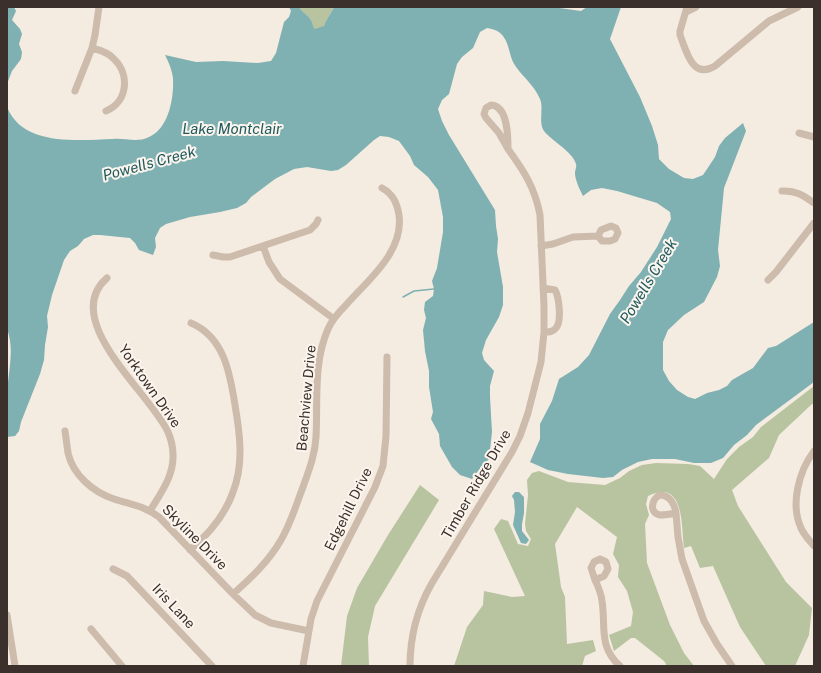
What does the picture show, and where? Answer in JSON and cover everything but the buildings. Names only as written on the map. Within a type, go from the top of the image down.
[{"type":"street","points":[[75,91],[92,48],[99,7]]},
{"type":"street","points":[[696,7],[686,9],[680,31],[682,42],[690,62],[698,68],[707,69],[715,66],[769,21],[798,7]]},
{"type":"street","points":[[92,48],[110,55],[115,59],[124,77],[124,89],[119,102],[116,106],[106,111]]},
{"type":"street","name":"Timber Ridge Drive","points":[[410,666],[414,626],[419,609],[426,593],[504,467],[520,436],[533,396],[541,362],[544,332],[544,288],[540,215],[535,193],[526,174],[508,149],[499,133],[486,118],[484,111],[488,106],[495,105],[501,110],[508,131],[508,149]]},
{"type":"street","points":[[799,133],[814,137]]},
{"type":"street","name":"Beachview Drive","points":[[233,594],[264,564],[281,541],[290,522],[310,467],[316,438],[318,367],[320,354],[328,329],[334,319],[387,260],[395,246],[400,228],[398,210],[394,198],[390,193],[382,188]]},
{"type":"street","points":[[782,192],[794,192],[801,194],[814,203]]},
{"type":"street","points":[[213,255],[230,257],[263,246],[310,230],[318,220]]},
{"type":"street","points":[[768,280],[776,272],[814,223]]},
{"type":"street","points":[[541,246],[573,237],[598,236]]},
{"type":"street","points":[[263,246],[269,262],[280,279],[334,319]]},
{"type":"street","name":"Yorktown Drive","points":[[107,278],[100,285],[95,298],[94,314],[97,330],[106,346],[166,429],[173,448],[171,474],[150,511]]},
{"type":"street","points":[[544,288],[555,290],[559,308],[558,326],[553,331],[544,332]]},
{"type":"street","points":[[190,550],[211,531],[226,508],[236,483],[240,453],[239,425],[230,375],[226,363],[217,345],[209,335],[191,323]]},
{"type":"street","name":"Edgehill Drive","points":[[303,666],[312,614],[317,601],[375,487],[384,466],[386,442],[387,357]]},
{"type":"street","name":"Skyline Drive","points":[[65,431],[68,454],[71,462],[81,477],[96,491],[112,499],[138,505],[150,511],[165,523],[233,594],[263,620],[278,625],[309,631]]},
{"type":"street","points":[[814,451],[801,478],[796,503],[802,529],[814,546]]},
{"type":"street","points":[[676,513],[682,559],[704,621],[732,666]]},
{"type":"street","name":"Iris Lane","points":[[112,569],[127,576],[212,666]]},
{"type":"street","points":[[595,580],[600,589],[602,599],[603,627],[606,644],[613,659],[620,666]]},
{"type":"street","points":[[7,615],[15,666]]},
{"type":"street","points":[[91,629],[122,666]]},
{"type":"green space","points":[[299,7],[334,7],[324,26],[320,29],[314,29],[311,20]]},
{"type":"green space","points":[[814,386],[814,405],[812,404],[779,435],[769,458],[732,490],[738,506],[786,582],[812,608],[809,635],[795,666],[766,666],[740,627],[713,566],[700,568],[691,546],[684,548],[681,517],[679,507],[675,499],[669,493],[660,492],[648,496],[646,504],[649,515],[645,524],[647,563],[670,625],[684,653],[694,666],[667,666],[664,661],[635,638],[631,638],[614,651],[609,635],[631,626],[633,612],[627,591],[618,577],[619,565],[613,554],[617,537],[577,507],[555,544],[561,587],[565,597],[567,644],[593,640],[596,651],[585,656],[582,666],[454,666],[467,627],[483,605],[484,591],[512,597],[525,596],[494,529],[501,519],[508,521],[518,544],[528,546],[531,539],[526,531],[525,524],[528,495],[527,480],[532,473],[539,471],[568,482],[605,485],[642,465],[656,463],[688,464],[700,466],[714,479],[727,459],[739,447],[753,437],[761,427]]},
{"type":"green space","points":[[420,485],[439,500],[375,606],[368,637],[369,666],[341,666],[347,616],[357,588],[388,535]]},
{"type":"water","points":[[7,7],[14,7],[16,11],[12,20],[20,29],[22,34],[19,44],[22,52],[21,59],[12,71],[7,84]]},
{"type":"water","name":"Lake Montclair","points":[[289,7],[299,7],[310,18],[315,29],[324,26],[334,7],[552,7],[581,11],[587,7],[621,7],[610,39],[640,97],[652,126],[658,145],[659,159],[669,169],[684,178],[693,179],[703,175],[725,138],[743,123],[746,131],[724,188],[718,250],[720,266],[717,277],[704,302],[684,315],[668,330],[663,342],[663,370],[669,381],[677,390],[688,397],[695,399],[727,386],[732,380],[753,368],[768,348],[776,346],[814,322],[814,382],[756,425],[747,435],[734,445],[723,458],[711,463],[694,463],[675,459],[652,459],[638,462],[622,470],[613,477],[603,478],[548,470],[530,462],[540,439],[540,424],[552,401],[559,379],[578,367],[589,355],[610,314],[629,286],[641,272],[657,247],[671,219],[670,212],[657,203],[617,191],[602,188],[591,190],[583,196],[576,179],[576,165],[571,155],[542,128],[540,99],[531,84],[513,62],[507,42],[503,36],[496,30],[487,28],[480,32],[473,48],[462,57],[457,64],[449,94],[442,100],[438,109],[449,135],[495,210],[498,239],[497,252],[503,287],[503,305],[499,317],[486,340],[482,353],[484,360],[494,371],[490,386],[492,432],[489,459],[472,479],[460,475],[452,467],[440,446],[439,434],[431,419],[433,412],[423,330],[426,318],[424,310],[425,302],[433,296],[434,289],[432,281],[437,268],[443,232],[443,217],[438,190],[428,177],[414,165],[410,156],[399,141],[389,137],[380,136],[338,170],[331,171],[307,167],[294,169],[275,179],[251,197],[246,203],[237,208],[190,217],[166,224],[160,228],[155,238],[156,247],[153,255],[139,250],[130,238],[93,235],[84,239],[78,246],[70,251],[64,260],[52,295],[47,316],[48,327],[44,360],[40,374],[21,422],[19,431],[15,436],[7,437],[6,421],[11,345],[7,329],[7,107],[15,120],[26,129],[39,135],[69,140],[145,139],[156,133],[166,120],[169,112],[173,78],[165,55],[196,62],[223,61],[258,63],[271,61],[276,53],[284,22],[289,17],[291,11]]},
{"type":"water","points":[[515,492],[519,492],[524,497],[522,531],[529,540],[526,544],[521,543],[513,525],[515,512],[514,500],[512,496]]},
{"type":"waterway","points":[[403,297],[414,291],[434,289]]},
{"type":"water label","name":"Powells Creek","points":[[149,163]]},
{"type":"water label","name":"Powells Creek","points":[[648,281]]}]
